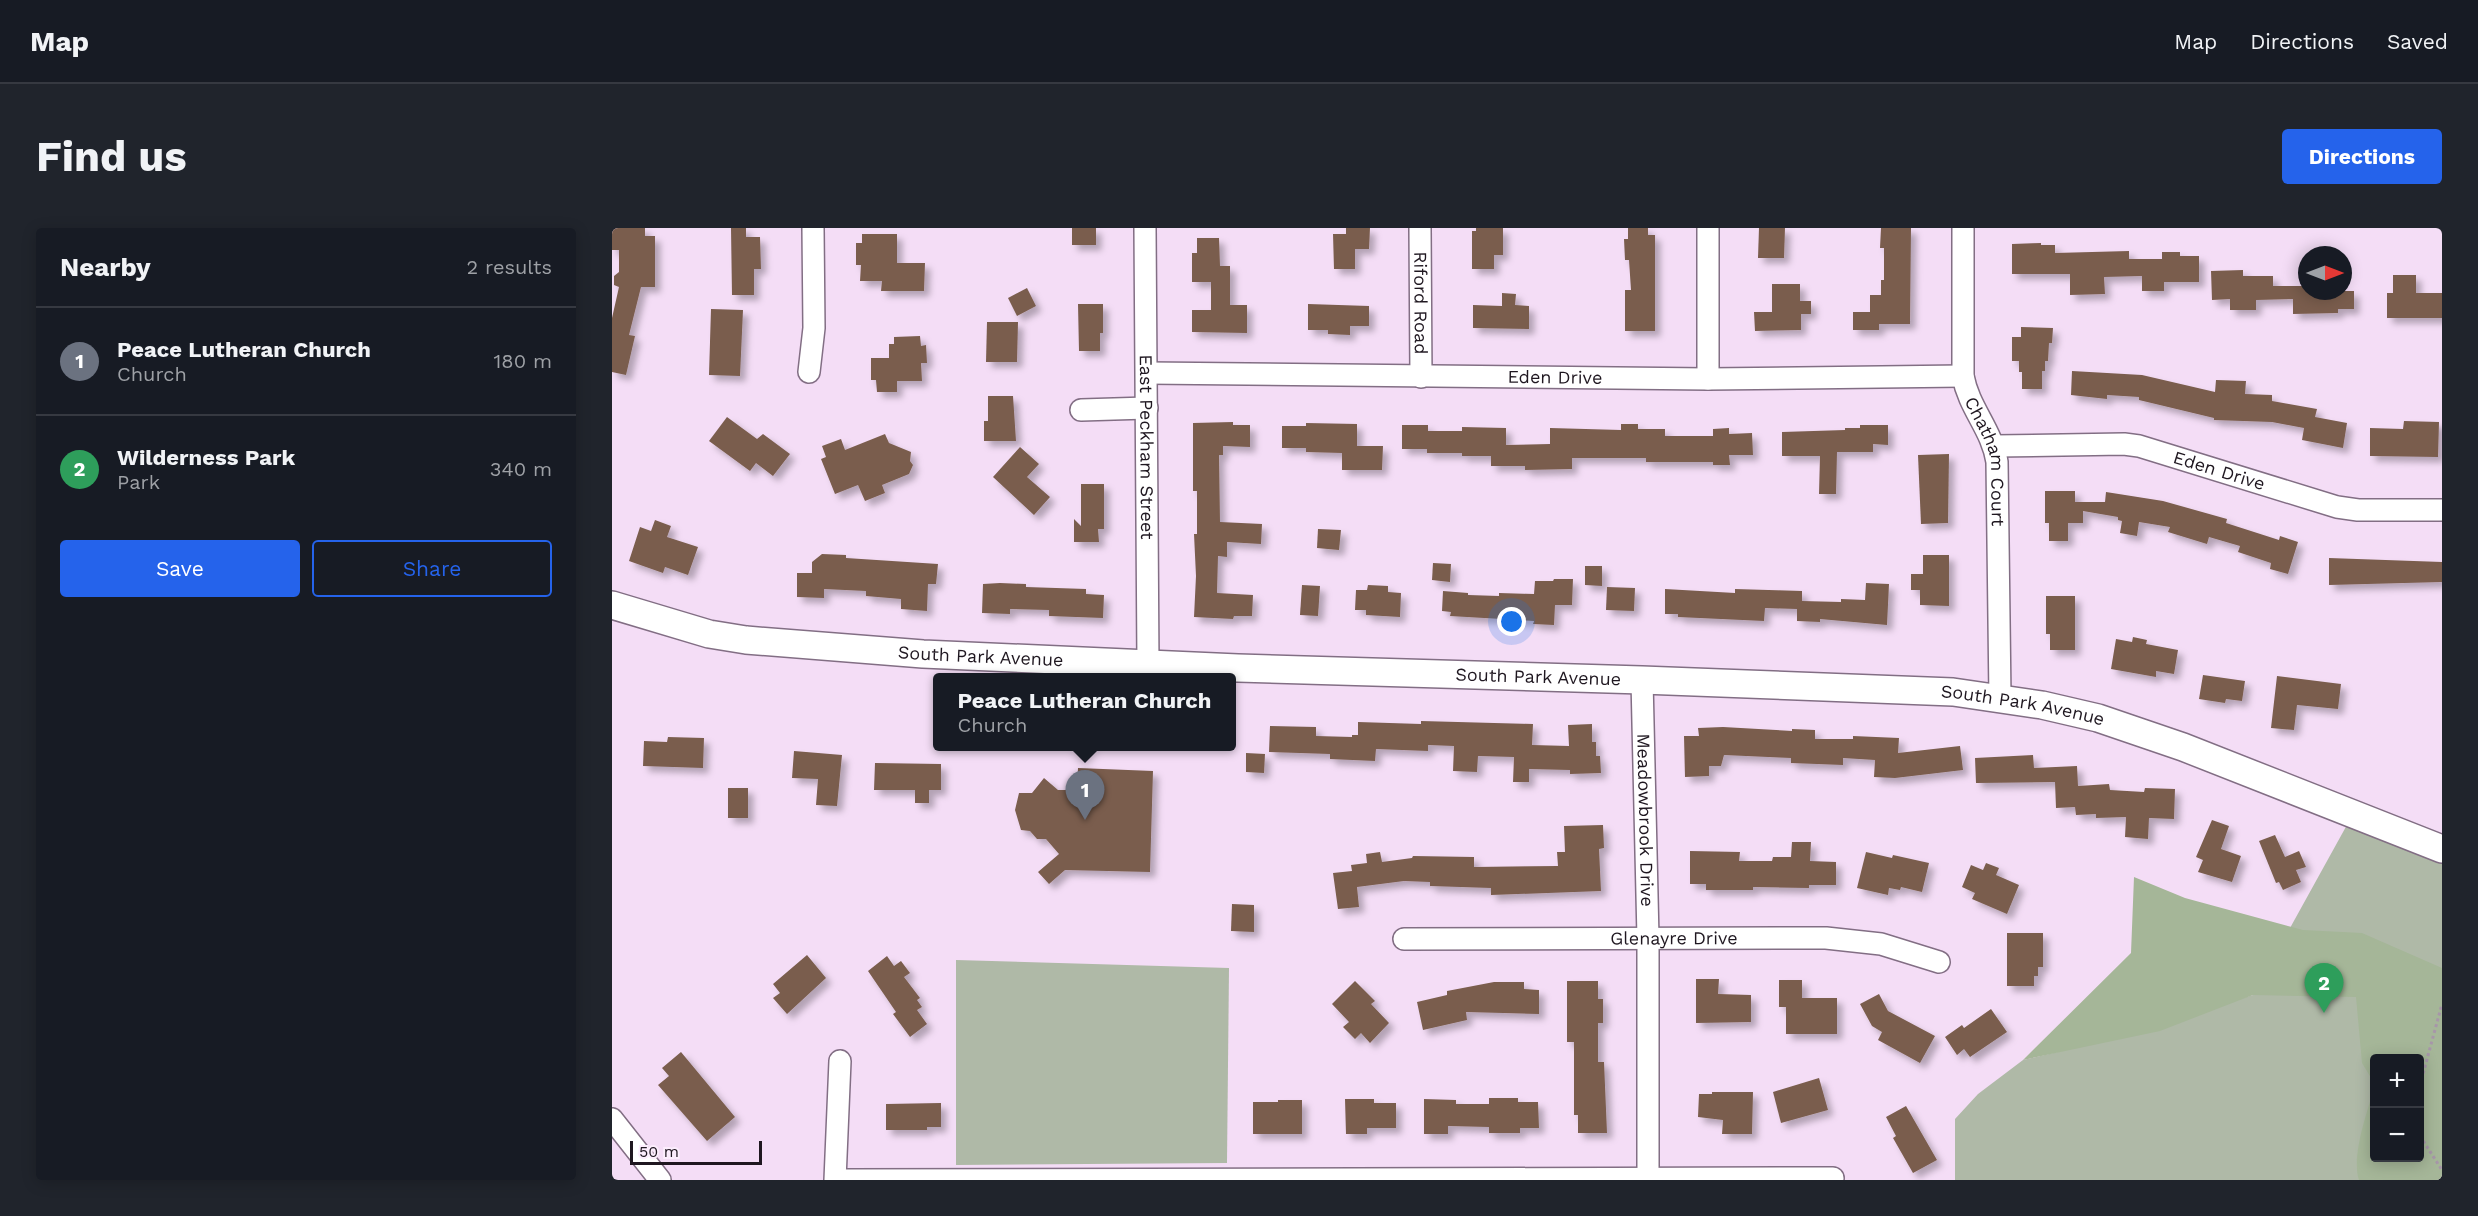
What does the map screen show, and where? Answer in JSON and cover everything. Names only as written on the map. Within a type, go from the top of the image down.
[{"type":"main road","name":"South Park Avenue","points":[[612,605],[709,634],[746,640],[922,654],[1148,665],[1917,689],[2000,698],[2098,718],[2183,747],[2442,849]]},
{"type":"street","points":[[808,372],[814,328],[813,228]]},
{"type":"street","name":"East Peckham Street","points":[[1145,228],[1148,665]]},
{"type":"street","name":"Riford Road","points":[[1420,228],[1421,377]]},
{"type":"street","points":[[1707,228],[1708,379]]},
{"type":"street","name":"Chatham Court","points":[[1963,228],[1963,376],[1966,393],[1995,446],[1999,490],[2000,698]]},
{"type":"street","name":"Eden Drive","points":[[1147,374],[1708,379],[1963,376]]},
{"type":"street","points":[[1081,410],[1147,408]]},
{"type":"street","name":"Eden Drive","points":[[1995,446],[2124,444],[2150,449],[2337,507],[2358,510],[2442,510]]},
{"type":"street","name":"Meadowbrook Drive","points":[[1642,680],[1648,938],[1648,1177]]},
{"type":"street","name":"Glenayre Drive","points":[[1404,939],[1854,940],[1881,944],[1939,962]]},
{"type":"street","points":[[835,1180],[840,1061]]},
{"type":"street","points":[[612,1119],[660,1180]]},
{"type":"street","points":[[846,1180],[1833,1178]]},
{"type":"path","points":[[2424,1070],[2442,1004]]},
{"type":"path","points":[[2424,1142],[2442,1170]]},
{"type":"green space","points":[[2353,814],[2442,849],[2442,1180],[1955,1180],[1955,1119],[1978,1094],[2023,1060],[2070,1049],[2253,995]]},
{"type":"green space","points":[[2134,877],[2185,898],[2303,930],[2362,933],[2442,968],[2442,1180],[2359,1180],[2358,1147],[2370,1102],[2370,1162],[2424,1162],[2424,1054],[2370,1054],[2370,1076],[2362,1063],[2356,997],[2253,995],[2160,1031],[2023,1060],[2131,953]]},
{"type":"green space","points":[[956,960],[1229,968],[1227,1163],[956,1165]]},
{"type":"building","points":[[612,228],[645,228],[645,236],[655,236],[655,287],[641,287],[629,335],[635,336],[626,375],[612,372],[612,318],[619,287],[614,285],[614,276],[619,272],[619,250],[612,250]]},
{"type":"building","points":[[731,228],[746,228],[746,237],[760,237],[761,269],[754,269],[754,295],[732,295]]},
{"type":"building","points":[[1072,228],[1096,228],[1096,245],[1072,245]]},
{"type":"building","points":[[1346,228],[1370,228],[1369,249],[1355,249],[1355,269],[1334,269],[1333,234],[1346,234]]},
{"type":"building","points":[[1476,228],[1503,228],[1503,255],[1494,255],[1494,269],[1472,269],[1472,231],[1476,231]]},
{"type":"building","points":[[1628,228],[1648,228],[1648,235],[1655,235],[1655,331],[1625,331],[1625,290],[1631,290],[1629,260],[1625,260],[1624,239],[1628,239]]},
{"type":"building","points":[[1759,228],[1785,228],[1784,258],[1758,258]]},
{"type":"building","points":[[1881,228],[1911,228],[1910,324],[1879,324],[1879,330],[1853,330],[1853,312],[1870,312],[1870,295],[1881,295],[1881,280],[1884,280],[1884,248],[1880,248]]},
{"type":"building","points":[[862,234],[897,234],[897,263],[925,263],[924,291],[881,291],[882,281],[860,281],[861,265],[856,265],[856,243],[862,243]]},
{"type":"building","points":[[1197,238],[1219,238],[1220,266],[1230,266],[1230,305],[1247,305],[1247,333],[1192,332],[1192,310],[1211,310],[1211,282],[1192,282],[1192,253],[1197,253]]},
{"type":"building","points":[[2041,243],[2041,245],[2055,245],[2055,253],[2129,251],[2129,259],[2162,259],[2162,252],[2180,252],[2180,256],[2199,256],[2199,282],[2164,282],[2164,291],[2142,291],[2142,276],[2104,277],[2105,294],[2070,295],[2070,274],[2012,274],[2012,244]]},
{"type":"building","points":[[2243,270],[2243,276],[2273,276],[2273,286],[2298,286],[2298,300],[2352,300],[2352,291],[2354,291],[2354,309],[2338,309],[2338,313],[2293,314],[2293,299],[2256,300],[2256,310],[2230,310],[2230,299],[2212,300],[2211,271]]},
{"type":"building","points":[[2393,275],[2416,275],[2416,293],[2442,293],[2442,318],[2387,318],[2387,293],[2393,293]]},
{"type":"building","points":[[1772,284],[1800,284],[1800,301],[1811,301],[1811,314],[1801,314],[1801,330],[1755,331],[1754,312],[1772,312]]},
{"type":"building","points":[[1027,288],[1036,306],[1017,316],[1008,298]]},
{"type":"building","points":[[1502,293],[1516,294],[1515,305],[1529,306],[1529,329],[1473,328],[1473,305],[1502,306]]},
{"type":"building","points":[[1078,304],[1103,304],[1103,333],[1100,333],[1100,351],[1079,351]]},
{"type":"building","points":[[1308,304],[1369,306],[1369,326],[1350,326],[1350,335],[1328,334],[1328,330],[1308,330]]},
{"type":"building","points":[[711,309],[743,310],[740,376],[709,375]]},
{"type":"building","points":[[987,322],[1018,322],[1017,362],[986,362]]},
{"type":"building","points":[[2021,327],[2053,328],[2048,361],[2045,361],[2045,371],[2042,371],[2042,389],[2022,389],[2022,372],[2019,372],[2019,361],[2012,361],[2012,337],[2021,337]]},
{"type":"building","points":[[920,336],[921,346],[926,345],[927,363],[921,363],[922,381],[897,381],[897,392],[877,392],[876,380],[871,380],[871,358],[889,358],[889,344],[894,344],[894,337]]},
{"type":"building","points":[[2072,371],[2142,375],[2215,392],[2216,380],[2246,381],[2245,394],[2272,395],[2272,401],[2317,409],[2315,417],[2347,423],[2343,448],[2302,440],[2304,428],[2272,422],[2214,420],[2214,418],[2139,400],[2139,397],[2107,395],[2107,399],[2071,395]]},
{"type":"building","points":[[988,396],[1013,396],[1016,441],[984,441],[984,421],[988,421]]},
{"type":"building","points":[[727,417],[757,439],[763,434],[790,454],[773,476],[756,463],[750,471],[709,441]]},
{"type":"building","points":[[2404,421],[2439,422],[2438,457],[2370,456],[2370,428],[2403,429]]},
{"type":"building","points":[[1233,422],[1233,425],[1250,425],[1250,447],[1223,446],[1223,455],[1219,455],[1220,522],[1262,524],[1261,544],[1227,542],[1227,557],[1218,556],[1217,593],[1253,595],[1252,616],[1234,616],[1233,619],[1194,617],[1196,576],[1194,534],[1197,534],[1197,491],[1193,491],[1193,423]]},
{"type":"building","points":[[1306,423],[1357,424],[1357,446],[1383,446],[1382,470],[1342,470],[1342,453],[1306,452],[1306,448],[1282,448],[1282,426],[1306,426]]},
{"type":"building","points":[[1621,424],[1638,424],[1638,429],[1665,429],[1665,436],[1713,436],[1713,429],[1729,428],[1729,434],[1752,433],[1753,455],[1729,455],[1730,465],[1713,465],[1713,462],[1646,462],[1646,458],[1572,458],[1572,469],[1525,470],[1525,466],[1491,466],[1491,456],[1462,456],[1462,453],[1427,453],[1427,449],[1402,449],[1402,425],[1428,425],[1428,431],[1462,431],[1462,427],[1506,428],[1506,445],[1550,444],[1550,428],[1621,430]]},
{"type":"building","points":[[1860,425],[1888,425],[1888,445],[1873,444],[1873,452],[1837,452],[1836,494],[1819,494],[1820,456],[1782,456],[1782,432],[1845,430],[1845,428],[1860,428]]},
{"type":"building","points":[[885,434],[889,443],[911,452],[910,461],[913,465],[909,474],[882,485],[885,493],[865,501],[858,485],[835,494],[821,459],[826,457],[822,446],[841,439],[845,450]]},
{"type":"building","points":[[1020,447],[1039,464],[1027,477],[1050,497],[1034,515],[993,477]]},
{"type":"building","points":[[1949,454],[1948,523],[1921,524],[1918,455]]},
{"type":"building","points":[[1081,484],[1104,484],[1104,529],[1098,529],[1099,542],[1074,542],[1074,519],[1081,526]]},
{"type":"building","points":[[2045,491],[2075,491],[2075,502],[2105,502],[2106,492],[2163,501],[2227,519],[2226,523],[2279,540],[2280,536],[2298,542],[2288,574],[2270,569],[2271,563],[2238,552],[2240,546],[2209,537],[2207,544],[2168,532],[2170,527],[2139,522],[2137,536],[2120,533],[2122,521],[2118,520],[2118,517],[2083,511],[2083,523],[2068,523],[2068,541],[2049,541],[2049,523],[2045,523]]},
{"type":"building","points":[[655,520],[671,526],[667,537],[698,547],[688,575],[665,567],[663,573],[629,561],[640,527],[651,531]]},
{"type":"building","points":[[1318,529],[1341,530],[1339,550],[1317,548]]},
{"type":"building","points":[[822,554],[846,555],[846,558],[938,564],[936,584],[928,584],[927,611],[901,609],[901,599],[866,596],[866,591],[824,589],[824,598],[797,597],[797,573],[812,573],[812,562]]},
{"type":"building","points":[[1923,555],[1949,555],[1949,606],[1920,605],[1920,590],[1911,590],[1911,574],[1923,574]]},
{"type":"building","points":[[2329,558],[2442,562],[2442,582],[2329,585]]},
{"type":"building","points":[[1433,563],[1451,564],[1450,582],[1432,580]]},
{"type":"building","points":[[1585,566],[1602,566],[1602,586],[1585,585]]},
{"type":"building","points":[[1554,579],[1573,579],[1572,605],[1555,605],[1554,625],[1533,624],[1534,621],[1450,616],[1451,612],[1442,611],[1443,591],[1468,593],[1468,595],[1534,594],[1535,581],[1553,581]]},
{"type":"building","points":[[1866,583],[1889,584],[1887,625],[1820,619],[1820,622],[1797,621],[1797,609],[1765,608],[1764,621],[1678,617],[1678,614],[1665,614],[1665,589],[1735,593],[1735,589],[1802,591],[1802,601],[1841,602],[1841,599],[1865,600]]},
{"type":"building","points":[[983,584],[1026,584],[1026,587],[1086,589],[1086,594],[1104,595],[1103,618],[1049,616],[1049,610],[1010,609],[1010,614],[982,613]]},
{"type":"building","points":[[1302,585],[1320,586],[1318,616],[1300,615]]},
{"type":"building","points":[[1368,585],[1388,586],[1388,592],[1401,593],[1400,617],[1366,615],[1366,610],[1355,610],[1356,590],[1367,590]]},
{"type":"building","points":[[1607,587],[1635,588],[1634,611],[1606,610]]},
{"type":"building","points":[[2046,596],[2075,596],[2075,650],[2050,650],[2050,634],[2046,634]]},
{"type":"building","points":[[2133,637],[2147,640],[2146,644],[2178,650],[2174,674],[2156,671],[2156,677],[2111,669],[2116,639],[2132,642]]},
{"type":"building","points":[[2203,675],[2245,681],[2242,701],[2226,699],[2225,703],[2199,699]]},
{"type":"building","points":[[2277,676],[2341,684],[2338,709],[2297,705],[2294,730],[2271,728]]},
{"type":"building","points":[[1421,721],[1533,724],[1532,745],[1569,746],[1568,725],[1592,724],[1592,742],[1596,742],[1596,756],[1600,756],[1601,773],[1570,774],[1570,770],[1529,769],[1529,782],[1513,782],[1514,757],[1478,756],[1477,772],[1453,771],[1454,746],[1428,745],[1428,751],[1376,749],[1375,761],[1330,759],[1330,754],[1269,752],[1270,726],[1316,727],[1316,736],[1352,737],[1352,735],[1358,735],[1358,722],[1421,724]]},
{"type":"building","points":[[1698,728],[1815,730],[1815,739],[1853,739],[1853,736],[1899,738],[1898,753],[1960,746],[1963,770],[1895,778],[1874,777],[1875,760],[1843,758],[1843,765],[1791,763],[1791,758],[1724,755],[1721,766],[1709,766],[1709,776],[1685,777],[1684,736],[1699,736]]},
{"type":"building","points":[[668,737],[704,738],[703,768],[643,766],[644,741],[667,742]]},
{"type":"building","points":[[794,751],[842,755],[837,806],[816,805],[818,779],[792,778]]},
{"type":"building","points":[[1246,753],[1265,754],[1264,773],[1246,772]]},
{"type":"building","points":[[2033,755],[2034,768],[2077,766],[2078,786],[2109,784],[2110,790],[2144,792],[2145,788],[2175,789],[2174,819],[2149,818],[2148,839],[2125,837],[2126,817],[2096,818],[2096,814],[2076,815],[2075,807],[2056,808],[2055,782],[1976,783],[1975,758]]},
{"type":"building","points":[[875,763],[941,764],[941,790],[929,790],[929,803],[915,803],[915,790],[874,790]]},
{"type":"building","points":[[1078,768],[1153,771],[1150,872],[1065,870],[1049,884],[1038,872],[1059,854],[1046,839],[1037,839],[1030,831],[1021,830],[1015,810],[1019,793],[1032,793],[1044,778],[1058,790],[1077,790]]},
{"type":"building","points":[[728,788],[748,788],[748,818],[728,818]]},
{"type":"building","points":[[2212,820],[2229,826],[2221,849],[2241,856],[2232,882],[2198,872],[2203,860],[2196,857]]},
{"type":"building","points":[[1603,825],[1604,848],[1599,849],[1601,891],[1491,895],[1491,888],[1430,886],[1430,882],[1404,881],[1357,887],[1359,907],[1338,909],[1333,873],[1352,871],[1351,865],[1367,863],[1366,854],[1380,852],[1382,862],[1413,856],[1474,857],[1474,867],[1558,866],[1557,852],[1565,852],[1564,826]]},
{"type":"building","points":[[2275,835],[2285,857],[2299,851],[2306,867],[2296,870],[2301,882],[2283,890],[2279,882],[2276,883],[2259,841]]},
{"type":"building","points":[[1792,842],[1811,842],[1810,861],[1836,862],[1836,885],[1809,885],[1809,888],[1753,887],[1753,890],[1706,890],[1706,884],[1690,884],[1690,851],[1740,852],[1739,861],[1772,861],[1773,857],[1791,857]]},
{"type":"building","points":[[1866,852],[1929,863],[1922,892],[1901,887],[1900,890],[1889,888],[1888,895],[1857,888]]},
{"type":"building","points":[[1986,863],[1999,868],[1996,875],[2019,885],[2007,914],[1972,899],[1975,893],[1962,887],[1971,865],[1983,870]]},
{"type":"building","points":[[1232,904],[1254,905],[1254,932],[1231,931]]},
{"type":"building","points":[[2007,933],[2043,933],[2043,967],[2038,967],[2038,976],[2034,976],[2034,986],[2007,986]]},
{"type":"building","points":[[807,955],[826,978],[787,1014],[773,998],[780,993],[773,984]]},
{"type":"building","points":[[887,956],[894,966],[901,961],[910,973],[904,977],[920,998],[917,1000],[922,1007],[917,1010],[927,1024],[910,1037],[893,1014],[896,1012],[868,971]]},
{"type":"building","points":[[1696,979],[1719,979],[1718,994],[1751,995],[1751,1022],[1696,1023]]},
{"type":"building","points":[[1779,980],[1802,980],[1802,998],[1837,998],[1837,1034],[1786,1034],[1786,1007],[1779,1007]]},
{"type":"building","points":[[1355,981],[1375,1001],[1371,1004],[1389,1023],[1370,1043],[1361,1033],[1355,1039],[1343,1027],[1349,1022],[1332,1004]]},
{"type":"building","points":[[1567,981],[1598,981],[1598,999],[1603,999],[1603,1023],[1598,1023],[1598,1062],[1604,1062],[1607,1133],[1578,1133],[1578,1115],[1574,1115],[1574,1042],[1567,1042]]},
{"type":"building","points":[[1494,982],[1524,982],[1524,989],[1539,990],[1539,1014],[1466,1012],[1467,1020],[1423,1030],[1417,1002],[1447,995],[1447,991]]},
{"type":"building","points":[[1879,994],[1888,1011],[1935,1036],[1920,1063],[1878,1040],[1882,1032],[1872,1026],[1860,1004]]},
{"type":"building","points":[[1991,1009],[2007,1032],[1970,1057],[1964,1049],[1957,1055],[1945,1037],[1962,1025],[1964,1028]]},
{"type":"building","points":[[681,1052],[735,1117],[707,1141],[658,1085],[669,1076],[662,1068]]},
{"type":"building","points":[[1819,1078],[1828,1110],[1781,1123],[1773,1092]]},
{"type":"building","points":[[1712,1092],[1753,1092],[1752,1134],[1722,1134],[1723,1120],[1698,1117],[1699,1094],[1712,1094]]},
{"type":"building","points":[[1489,1098],[1518,1098],[1518,1102],[1538,1102],[1539,1128],[1520,1128],[1520,1133],[1489,1133],[1489,1127],[1448,1126],[1448,1134],[1424,1134],[1424,1099],[1456,1100],[1456,1104],[1489,1104]]},
{"type":"building","points":[[1345,1099],[1374,1099],[1374,1103],[1396,1103],[1396,1128],[1367,1128],[1367,1134],[1346,1134]]},
{"type":"building","points":[[1278,1100],[1302,1100],[1302,1134],[1253,1134],[1253,1102],[1278,1102]]},
{"type":"building","points":[[941,1103],[941,1127],[927,1127],[927,1130],[886,1130],[886,1104]]},
{"type":"building","points":[[1906,1106],[1937,1160],[1913,1173],[1893,1138],[1896,1136],[1886,1117]]},
{"type":"place","name":"Peace Lutheran Church","points":[[1085,820]]},
{"type":"place","name":"Wilderness Park","points":[[2324,1013]]}]
